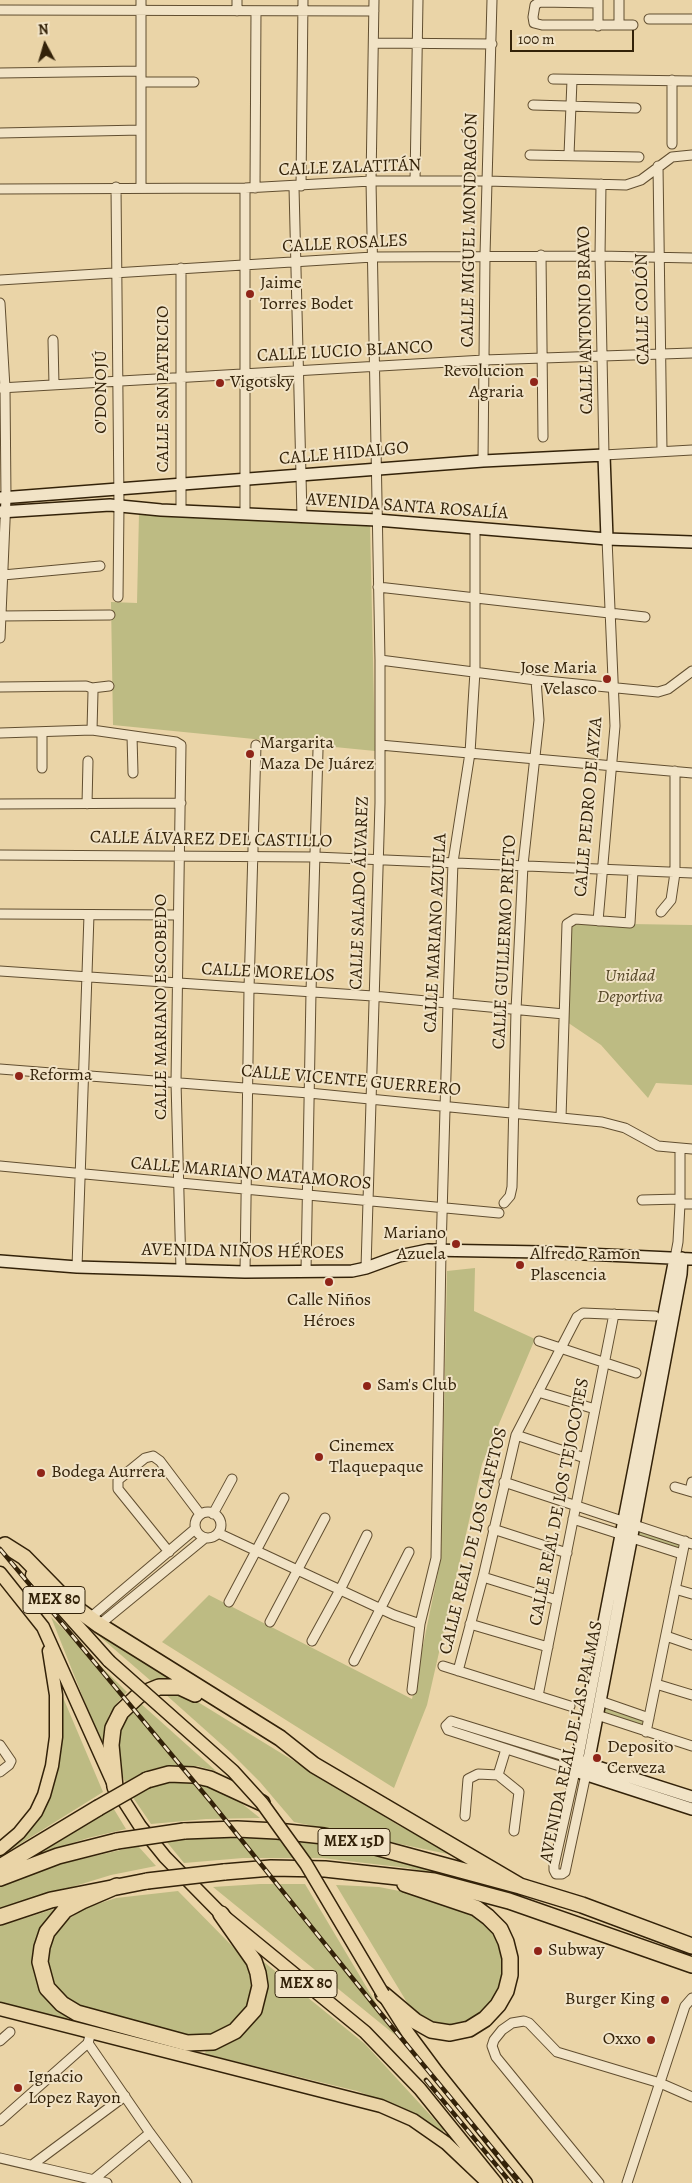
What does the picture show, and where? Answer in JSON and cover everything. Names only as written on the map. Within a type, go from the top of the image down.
[{"type":"highway","points":[[3,1542],[24,1557],[69,1603],[280,1738],[314,1765]]},
{"type":"highway","points":[[115,1787],[111,1745],[115,1722],[121,1712],[132,1700],[146,1691],[159,1686],[188,1689],[276,1747],[314,1765],[520,1886]]},
{"type":"highway","points":[[0,1867],[147,1780],[169,1774],[193,1775],[210,1779],[262,1803]]},
{"type":"highway","name":"MEX 15D","points":[[0,1878],[58,1856],[117,1841],[184,1831],[237,1829],[324,1836],[368,1845],[520,1886],[582,1905],[692,1946]]},
{"type":"highway","name":"MEX 15D","points":[[0,1917],[51,1900],[147,1881],[271,1868],[325,1869],[434,1881],[474,1890],[692,1966]]},
{"type":"highway","points":[[376,1874],[476,1908],[500,1929],[510,1958],[510,1974],[506,1991],[498,2005],[485,2020],[469,2029],[450,2033],[431,2030],[415,2021],[383,1994]]},
{"type":"highway","points":[[117,1886],[65,1910],[48,1932],[42,1947],[40,1962],[48,1988],[62,2004],[77,2013],[187,2043],[213,2042],[235,2031],[254,2010],[260,1986],[254,1960],[220,1914]]},
{"type":"main road","name":"MEX 80","points":[[3,1542],[109,1661],[233,1771],[262,1803],[306,1864],[408,2033],[526,2183]]},
{"type":"main road","name":"MEX 80","points":[[0,1572],[43,1627],[115,1787],[140,1826],[164,1857],[220,1914],[366,2032],[420,2089],[496,2183]]},
{"type":"main road","points":[[0,1849],[19,1833],[36,1812],[44,1795],[52,1766],[56,1737],[56,1695],[43,1627]]},
{"type":"main road","points":[[0,2009],[90,2037],[381,2106],[413,2120],[439,2138],[488,2183]]},
{"type":"street","points":[[141,0],[141,188]]},
{"type":"street","points":[[237,0],[237,11]]},
{"type":"street","points":[[302,517],[296,262],[303,0]]},
{"type":"street","name":"CALLE SALADO ÁLVAREZ","points":[[366,1268],[380,745],[371,181],[374,0]]},
{"type":"street","points":[[415,181],[418,0]]},
{"type":"street","name":"CALLE MIGUEL MONDRAGÓN","points":[[482,461],[492,0]]},
{"type":"street","points":[[619,0],[619,25]]},
{"type":"street","points":[[598,26],[598,2],[540,2],[535,5],[532,12],[534,22],[542,25],[598,26],[633,25]]},
{"type":"street","points":[[0,10],[374,11]]},
{"type":"street","points":[[256,11],[256,188]]},
{"type":"street","points":[[649,19],[692,20]]},
{"type":"street","points":[[374,43],[492,44]]},
{"type":"street","points":[[0,74],[141,71]]},
{"type":"street","points":[[553,79],[692,80]]},
{"type":"street","points":[[569,154],[572,80]]},
{"type":"street","points":[[672,80],[672,144]]},
{"type":"street","points":[[141,82],[194,82]]},
{"type":"street","points":[[533,105],[571,108],[636,108]]},
{"type":"street","points":[[0,133],[141,130]]},
{"type":"street","points":[[530,155],[569,154],[639,157]]},
{"type":"street","name":"CALLE ZALATITÁN","points":[[0,189],[256,188],[371,181],[634,184],[672,157],[692,155]]},
{"type":"street","name":"CALLE COLÓN","points":[[658,166],[662,451]]},
{"type":"street","name":"CALLE ANTONIO BRAVO","points":[[601,184],[600,256],[604,455]]},
{"type":"street","name":"O'DONOJÚ","points":[[116,188],[120,506],[118,597]]},
{"type":"street","points":[[245,188],[245,514]]},
{"type":"street","points":[[542,255],[544,437]]},
{"type":"street","name":"CALLE ROSALES","points":[[0,280],[373,257],[542,255],[692,258]]},
{"type":"street","name":"CALLE SAN PATRICIO","points":[[180,268],[181,511]]},
{"type":"street","points":[[0,302],[3,388],[3,575],[0,638]]},
{"type":"street","points":[[52,340],[54,385]]},
{"type":"street","name":"CALLE LUCIO BLANCO","points":[[3,388],[484,360],[692,353]]},
{"type":"street","name":"CALLE HIDALGO","points":[[3,498],[482,461],[692,450]]},
{"type":"street","name":"CALLE PEDRO DE AYZA","points":[[560,1118],[566,928],[569,921],[575,919],[598,921],[601,868],[615,726],[604,455]]},
{"type":"street","points":[[3,512],[120,506]]},
{"type":"street","name":"AVENIDA SANTA ROSALÍA","points":[[120,506],[181,511],[377,520],[606,539],[692,542]]},
{"type":"street","name":"CALLE MARIANO AZUELA","points":[[412,1690],[420,1624],[436,1558],[444,1106],[453,862],[470,754],[475,671],[475,529]]},
{"type":"street","points":[[3,575],[100,566]]},
{"type":"street","points":[[378,587],[645,617]]},
{"type":"street","points":[[1,616],[110,615]]},
{"type":"street","points":[[380,660],[536,680],[663,692],[692,671]]},
{"type":"street","name":"CALLE GUILLERMO PRIETO","points":[[504,1203],[510,1196],[512,1187],[516,1010],[523,865],[539,720],[536,680]]},
{"type":"street","points":[[0,686],[86,686],[92,688],[109,686]]},
{"type":"street","points":[[92,688],[94,692],[92,730]]},
{"type":"street","points":[[0,733],[92,730],[132,736],[133,773]]},
{"type":"street","points":[[42,732],[42,768]]},
{"type":"street","name":"CALLE MARIANO ESCOBEDO","points":[[132,736],[176,742],[181,745],[176,1082],[181,1270]]},
{"type":"street","points":[[380,745],[692,773]]},
{"type":"street","points":[[245,1272],[249,989],[256,746]]},
{"type":"street","points":[[306,1271],[318,750]]},
{"type":"street","points":[[87,804],[88,761]]},
{"type":"street","points":[[661,912],[671,900],[675,873],[675,771]]},
{"type":"street","points":[[0,804],[181,803]]},
{"type":"street","name":"CALLE ÁLVAREZ DEL CASTILLO","points":[[0,854],[180,854],[315,857],[692,873]]},
{"type":"street","points":[[598,921],[630,923],[633,871]]},
{"type":"street","points":[[0,914],[178,915]]},
{"type":"street","points":[[77,1267],[89,915]]},
{"type":"street","name":"CALLE MORELOS","points":[[0,971],[373,996],[564,1014]]},
{"type":"street","name":"CALLE VICENTE GUERRERO","points":[[0,1069],[309,1093],[514,1112],[617,1124],[658,1146],[692,1149]]},
{"type":"street","name":"AVENIDA REAL DE LAS PALMAS","points":[[603,1657],[600,1701],[597,1715],[581,1767],[554,1864],[556,1874],[566,1872],[581,1767],[628,1523],[683,1258],[678,1242],[680,1149]]},
{"type":"street","name":"CALLE MARIANO MATAMOROS","points":[[0,1166],[499,1214]]},
{"type":"street","points":[[642,1200],[692,1204]]},
{"type":"street","name":"AVENIDA NIÑOS HÉROES","points":[[0,1261],[77,1267],[245,1272],[352,1271],[413,1252],[441,1251],[542,1252],[683,1258]]},
{"type":"street","name":"CALLE REAL DE LOS CAFETOS","points":[[458,1671],[516,1435],[580,1314],[614,1314]]},
{"type":"street","points":[[614,1314],[655,1316]]},
{"type":"street","name":"CALLE REAL DE LOS TEJOCOTES","points":[[538,1696],[614,1314]]},
{"type":"street","points":[[539,1341],[636,1373]]},
{"type":"street","points":[[538,1392],[595,1409]]},
{"type":"street","points":[[516,1435],[585,1458]]},
{"type":"street","points":[[169,1552],[118,1489],[118,1480],[145,1458],[153,1456],[160,1461],[200,1514]]},
{"type":"street","points":[[214,1514],[232,1479]]},
{"type":"street","points":[[504,1482],[688,1543],[682,1554],[646,1732]]},
{"type":"street","points":[[675,1486],[691,1492],[692,1482]]},
{"type":"street","points":[[230,1602],[284,1498]]},
{"type":"street","points":[[200,1514],[214,1514],[219,1519],[221,1526],[213,1538],[205,1538],[199,1535],[195,1529],[195,1522],[200,1514]]},
{"type":"street","points":[[270,1622],[325,1518]]},
{"type":"street","points":[[573,1518],[682,1554]]},
{"type":"street","points":[[95,1621],[140,1577],[195,1529]]},
{"type":"street","points":[[493,1529],[566,1553]]},
{"type":"street","points":[[218,1533],[382,1609],[420,1624]]},
{"type":"street","points":[[312,1641],[367,1535]]},
{"type":"street","points":[[95,1621],[146,1586],[205,1538]]},
{"type":"street","points":[[354,1661],[382,1609],[409,1552]]},
{"type":"street","points":[[482,1576],[557,1600]]},
{"type":"street","points":[[140,1577],[146,1586]]},
{"type":"street","points":[[675,1589],[692,1594]]},
{"type":"street","points":[[470,1624],[548,1647]]},
{"type":"street","points":[[666,1636],[692,1645]]},
{"type":"street","points":[[444,1666],[570,1706]]},
{"type":"street","points":[[656,1684],[692,1695]]},
{"type":"street","points":[[600,1701],[649,1718]]},
{"type":"street","points":[[597,1715],[692,1746]]},
{"type":"street","points":[[692,1797],[581,1767],[506,1749],[448,1730],[447,1723],[451,1721],[581,1767],[692,1809]]},
{"type":"street","points":[[0,1745],[10,1761],[9,1765],[0,1772]]},
{"type":"street","points":[[498,1775],[506,1749]]},
{"type":"street","points":[[465,1816],[468,1779],[478,1774],[498,1775],[519,1792],[514,1831]]},
{"type":"street","points":[[627,2183],[685,2006],[692,1998]]},
{"type":"street","points":[[599,2183],[496,2057],[492,2046],[494,2040],[512,2023],[524,2021],[530,2023],[556,2052],[660,2083],[692,2097]]},
{"type":"street","points":[[0,2041],[10,2032]]},
{"type":"street","points":[[0,2121],[90,2037],[124,2096],[188,2183]]},
{"type":"street","points":[[32,2165],[124,2096]]},
{"type":"street","points":[[93,2180],[150,2133]]},
{"type":"street","points":[[0,2158],[107,2183]]},
{"type":"street","points":[[68,2174],[75,2183]]},
{"type":"green space","points":[[139,513],[370,522],[375,751],[113,725],[111,602],[137,603]]},
{"type":"green space","name":"Unidad Deportiva","points":[[569,923],[692,925],[692,1085],[656,1083],[648,1098],[601,1045],[567,1022]]},
{"type":"green space","points":[[475,1268],[474,1311],[535,1339],[482,1464],[427,1705],[394,1788],[162,1642],[209,1595],[412,1699],[441,1558],[447,1271]]},
{"type":"green space","points":[[636,1527],[683,1542],[680,1552],[634,1536]]},
{"type":"green space","points":[[68,1609],[175,1677],[151,1681]]},
{"type":"green space","points":[[51,1617],[127,1692],[109,1715],[104,1732],[103,1748]]},
{"type":"green space","points":[[164,1693],[179,1694],[193,1699],[398,1825],[462,1857],[294,1822],[260,1782],[230,1752]]},
{"type":"green space","points":[[62,1695],[103,1792],[7,1852],[41,1812],[57,1776],[61,1737]]},
{"type":"green space","points":[[139,1702],[216,1771],[197,1766],[165,1766],[150,1770],[125,1782],[118,1765],[115,1747],[124,1716]]},
{"type":"green space","points":[[601,1704],[647,1720],[644,1728],[599,1714]]},
{"type":"green space","points":[[188,1781],[208,1784],[231,1795],[260,1818],[206,1819],[151,1824],[132,1796],[150,1787],[168,1782]]},
{"type":"green space","points":[[112,1806],[126,1829],[88,1838],[32,1856]]},
{"type":"green space","points":[[214,1837],[273,1837],[350,1847],[488,1885],[408,1868],[322,1858],[243,1858],[184,1863],[166,1841]]},
{"type":"green space","points":[[138,1846],[156,1866],[111,1875],[0,1909],[0,1885],[47,1867]]},
{"type":"green space","points":[[305,1884],[395,2035],[213,1887]]},
{"type":"green space","points":[[336,1885],[379,1887],[425,1896],[471,1912],[489,1927],[499,1946],[503,1967],[501,1987],[493,2002],[482,2014],[464,2025],[441,2027],[425,2022],[411,2009]]},
{"type":"green space","points":[[178,1891],[238,1952],[248,1966],[253,1981],[253,1992],[251,2001],[239,2022],[211,2036],[184,2034],[72,2004],[55,1989],[46,1967],[51,1938],[60,1925],[85,1908],[116,1898]]},
{"type":"green space","points":[[57,1908],[40,1931],[35,1954],[68,2016],[67,2020],[0,2004],[0,1926]]},
{"type":"green space","points":[[259,1958],[365,2044],[444,2130],[441,2134],[392,2104],[357,2091],[205,2054],[206,2050],[228,2044],[239,2037],[257,2017]]},
{"type":"railway","points":[[0,1549],[211,1802],[378,2010],[521,2183]]},
{"type":"railway","points":[[426,2080],[511,2183]]},
{"type":"place","name":"Jaime Torres Bodet","points":[[250,294]]},
{"type":"place","name":"Revolucion Agraria","points":[[534,382]]},
{"type":"place","name":"Vigotsky","points":[[220,383]]},
{"type":"place","name":"Jose Maria Velasco","points":[[607,679]]},
{"type":"place","name":"Margarita Maza De Juárez","points":[[250,754]]},
{"type":"place","name":"Reforma","points":[[19,1076]]},
{"type":"place","name":"Mariano Azuela","points":[[456,1244]]},
{"type":"place","name":"Alfredo Ramon Plascencia","points":[[520,1265]]},
{"type":"place","name":"Calle Niños Héroes","points":[[329,1282]]},
{"type":"place","name":"Sam's Club","points":[[367,1386]]},
{"type":"place","name":"Cinemex Tlaquepaque","points":[[319,1457]]},
{"type":"place","name":"Bodega Aurrera","points":[[41,1473]]},
{"type":"place","name":"Deposito Cerveza","points":[[597,1758]]},
{"type":"place","name":"Subway","points":[[538,1951]]},
{"type":"place","name":"Burger King","points":[[665,2000]]},
{"type":"place","name":"Oxxo","points":[[651,2040]]},
{"type":"place","name":"Ignacio Lopez Rayon","points":[[18,2088]]}]
